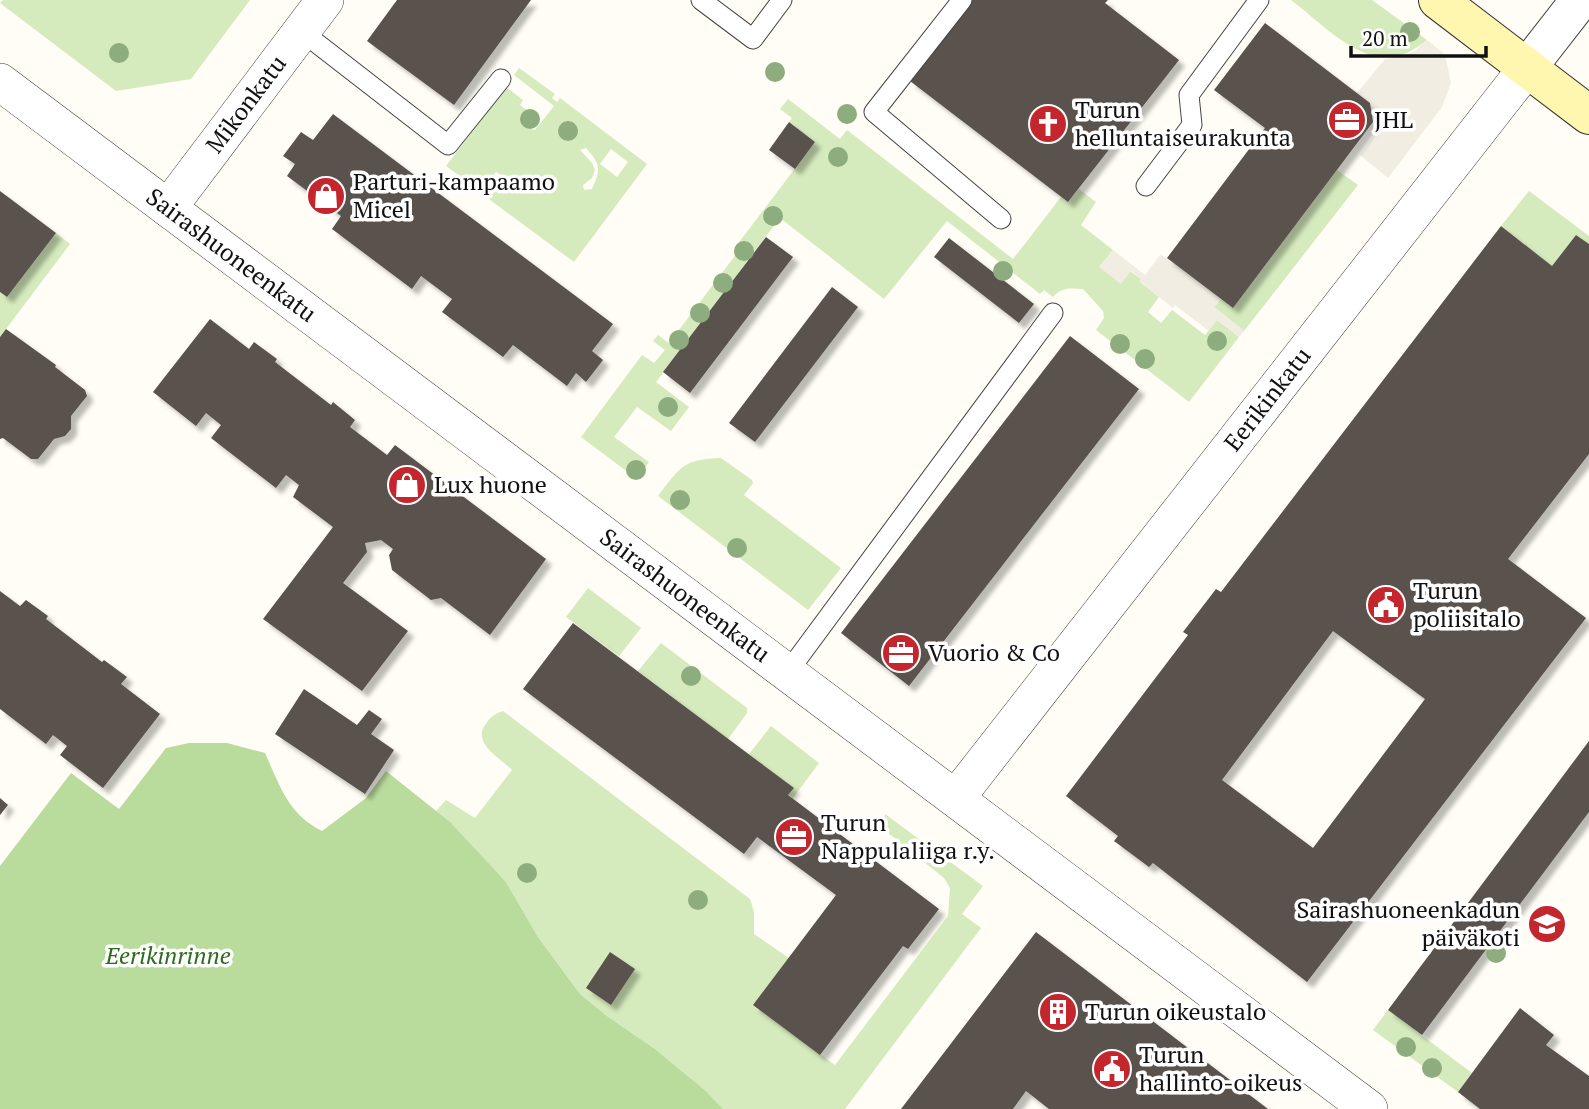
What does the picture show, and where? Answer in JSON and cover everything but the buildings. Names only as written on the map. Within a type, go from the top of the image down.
[{"type":"main road","points":[[1438,0],[1589,115]]},
{"type":"street","name":"Mikonkatu","points":[[167,208],[324,0]]},
{"type":"street","name":"Eerikinkatu","points":[[956,798],[1580,0]]},
{"type":"street","name":"Sairashuoneenkatu","points":[[0,82],[1369,1109]]},
{"type":"lane","points":[[701,0],[753,39],[782,0]]},
{"type":"lane","points":[[962,0],[874,112],[1001,219]]},
{"type":"lane","points":[[1146,186],[1192,125],[1189,95],[1259,0]]},
{"type":"lane","points":[[301,31],[448,145],[501,79]]},
{"type":"lane","points":[[787,673],[1054,313]]},
{"type":"green space","points":[[3,0],[250,0],[191,79],[116,91],[0,3]]},
{"type":"green space","points":[[1291,0],[1372,0],[1427,40],[1408,52],[1390,57],[1372,55],[1339,38]]},
{"type":"green space","points":[[519,68],[555,94],[552,98],[557,102],[560,98],[647,164],[574,262],[486,197],[501,175],[496,172],[481,192],[446,166],[506,87],[523,100],[520,105],[536,117],[528,128],[535,130],[554,106],[514,75]],"holes":[[[586,148],[595,159],[598,171],[592,189],[584,190],[583,185],[592,178],[595,170],[580,150]],[[611,149],[628,162],[617,177],[600,164]]]},
{"type":"green space","points":[[788,99],[840,139],[847,130],[1013,259],[1061,197],[1068,202],[1079,189],[1096,202],[1081,225],[1113,250],[1099,267],[1130,271],[1141,279],[1140,282],[1159,297],[1148,312],[1161,323],[1172,310],[1205,335],[1217,320],[1239,337],[1189,402],[1096,330],[1104,318],[1103,311],[1083,289],[1070,288],[1053,297],[1044,290],[1040,294],[947,221],[884,299],[780,218],[656,382],[689,407],[671,431],[637,407],[614,437],[649,462],[637,479],[581,437],[642,355],[654,363],[665,350],[653,341],[658,335],[669,343],[734,257],[740,241],[815,142],[789,122],[792,118],[780,109]]},
{"type":"green space","points":[[1337,170],[1358,185],[1244,331],[1214,307],[1221,299],[1232,307]]},
{"type":"green space","points":[[1529,191],[1589,236],[1589,244],[1576,235],[1552,266],[1501,226]]},
{"type":"green space","points":[[56,233],[70,244],[0,337],[0,292],[7,297]]},
{"type":"green space","points":[[721,458],[752,480],[753,483],[744,495],[841,568],[808,610],[658,496],[684,466],[699,460]]},
{"type":"green space","points":[[588,588],[641,628],[619,656],[566,617]]},
{"type":"green space","points":[[661,643],[747,708],[747,713],[728,739],[638,671]]},
{"type":"green space","points":[[503,711],[750,899],[754,912],[754,934],[789,958],[754,1005],[835,1065],[948,916],[950,888],[944,878],[883,829],[885,814],[983,886],[962,914],[981,928],[845,1109],[723,1109],[706,1091],[655,1049],[580,994],[538,937],[506,882],[436,811],[446,800],[475,818],[512,770],[490,750],[482,738],[487,722]]},
{"type":"green space","points":[[771,726],[819,763],[793,798],[788,795],[793,789],[749,754]]},
{"type":"green space","name":"Eerikinrinne","points":[[189,743],[227,743],[265,753],[293,808],[322,831],[366,798],[386,771],[450,822],[506,882],[538,937],[580,994],[655,1049],[706,1091],[723,1109],[0,1109],[0,866],[71,773],[119,809],[166,748]]},
{"type":"green space","points":[[1388,1010],[1472,1073],[1458,1092],[1373,1030]]},
{"type":"shaded area","points":[[1427,40],[1442,52],[1446,59],[1451,83],[1442,107],[1388,178],[1360,155],[1376,133],[1375,125],[1379,120],[1377,108],[1357,93],[1385,59],[1401,57],[1415,51]]},
{"type":"shaded area","points":[[1113,250],[1145,275],[1160,255],[1167,258],[1221,299],[1214,307],[1244,331],[1239,337],[1217,320],[1209,331],[1175,305],[1173,308],[1139,281],[1141,279],[1131,271],[1121,284],[1099,267]]},
{"type":"place","name":"JHL","points":[[1347,120]]},
{"type":"place","name":"Turun helluntaiseurakunta","points":[[1048,124]]},
{"type":"place","name":"Parturi-kampaamo Micel","points":[[326,196]]},
{"type":"place","name":"Lux huone","points":[[407,485]]},
{"type":"place","name":"Turun poliisitalo","points":[[1386,605]]},
{"type":"place","name":"Vuorio & Co","points":[[901,653]]},
{"type":"place","name":"Turun Nappulaliiga r.y.","points":[[794,837]]},
{"type":"place","name":"Sairashuoneenkadun päiväkoti","points":[[1547,924]]},
{"type":"place","name":"Turun oikeustalo","points":[[1058,1012]]},
{"type":"place","name":"Turun hallinto-oikeus","points":[[1112,1069]]}]
